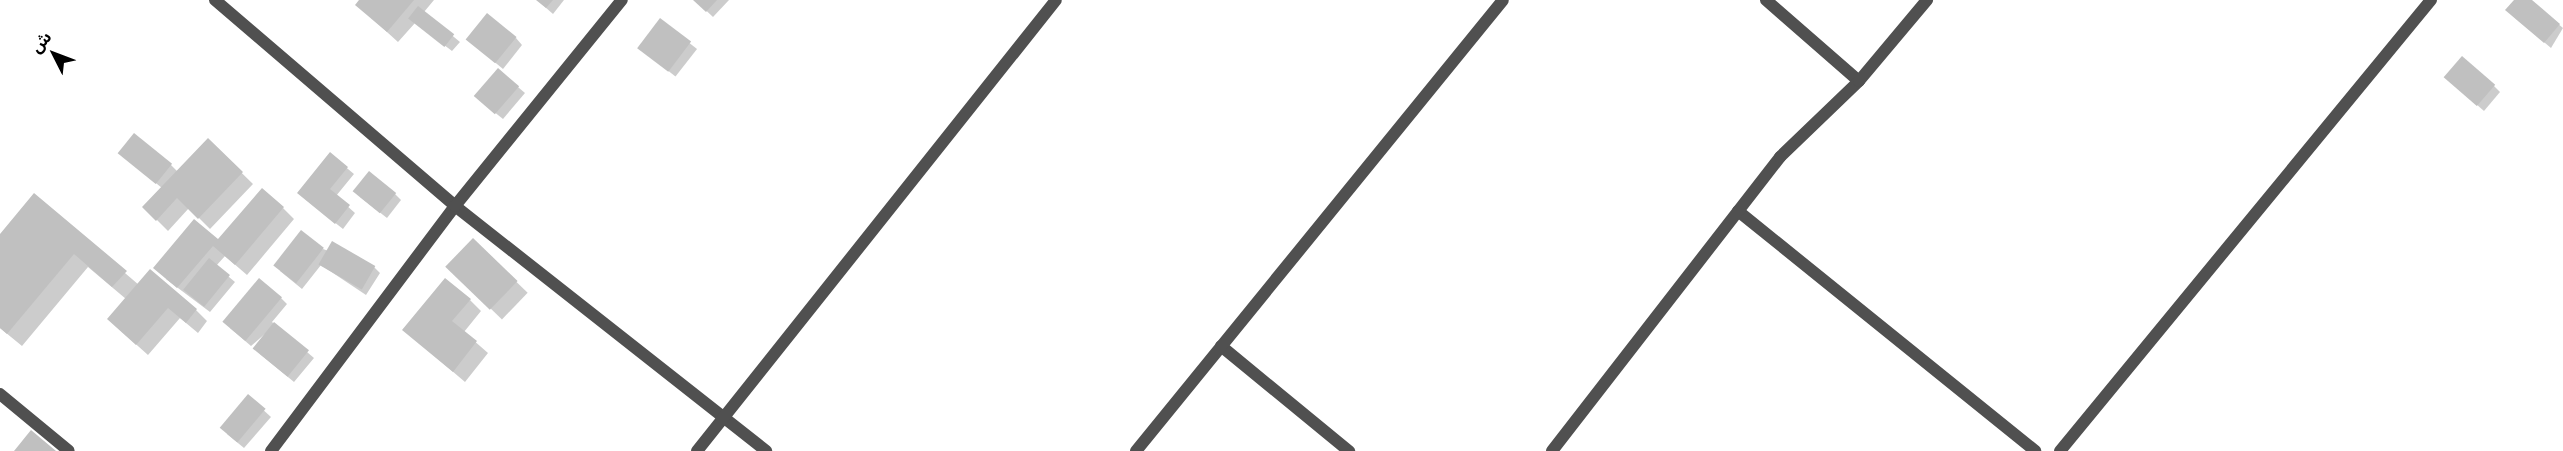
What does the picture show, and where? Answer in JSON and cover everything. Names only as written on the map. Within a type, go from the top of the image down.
[{"type":"street","points":[[215,0],[455,206],[766,451]]},
{"type":"street","points":[[271,451],[455,206],[622,0]]},
{"type":"street","points":[[697,451],[1056,0]]},
{"type":"street","points":[[1136,451],[1503,0]]},
{"type":"street","points":[[1766,0],[1859,81]]},
{"type":"street","points":[[1552,451],[1780,157],[1859,81],[1927,0]]},
{"type":"street","points":[[2060,451],[2431,0]]},
{"type":"street","points":[[1738,211],[2035,451]]},
{"type":"street","points":[[1221,346],[1349,451]]},
{"type":"street","points":[[0,394],[69,451]]},
{"type":"building","points":[[359,0],[414,0],[387,32],[355,5]]},
{"type":"building","points":[[536,0],[553,0],[546,8]]},
{"type":"building","points":[[693,0],[717,0],[706,12]]},
{"type":"building","points":[[2514,0],[2532,0],[2560,24],[2544,43],[2505,10]]},
{"type":"building","points":[[418,6],[454,34],[444,47],[408,19]]},
{"type":"building","points":[[487,13],[517,37],[495,63],[466,39]]},
{"type":"building","points":[[660,18],[691,41],[668,72],[637,48]]},
{"type":"building","points":[[2462,56],[2495,85],[2477,106],[2444,77]]},
{"type":"building","points":[[498,68],[519,86],[495,114],[474,96]]},
{"type":"building","points":[[134,133],[172,164],[156,184],[118,153]]},
{"type":"building","points":[[208,138],[243,172],[198,219],[177,198],[156,221],[142,207]]},
{"type":"building","points":[[330,152],[348,167],[330,189],[350,205],[335,224],[297,193]]},
{"type":"building","points":[[369,171],[396,193],[380,213],[353,191]]},
{"type":"building","points":[[262,188],[284,207],[235,265],[213,246],[177,288],[153,268],[194,219],[218,239]]},
{"type":"building","points":[[34,193],[127,271],[112,287],[74,254],[7,334],[0,328],[0,234]]},
{"type":"building","points":[[301,230],[324,248],[296,283],[273,265]]},
{"type":"building","points":[[473,238],[518,281],[490,310],[445,267]]},
{"type":"building","points":[[332,241],[375,266],[362,289],[318,264]]},
{"type":"building","points":[[209,258],[230,275],[204,307],[183,290]]},
{"type":"building","points":[[150,269],[197,309],[186,323],[168,308],[136,345],[107,319]]},
{"type":"building","points":[[259,278],[282,297],[245,341],[222,322]]},
{"type":"building","points":[[445,278],[471,299],[452,321],[477,341],[453,372],[402,330]]},
{"type":"building","points":[[274,322],[309,350],[288,377],[253,348]]},
{"type":"building","points":[[248,394],[266,409],[237,442],[220,428]]},
{"type":"building","points":[[31,430],[56,451],[14,451]]}]
